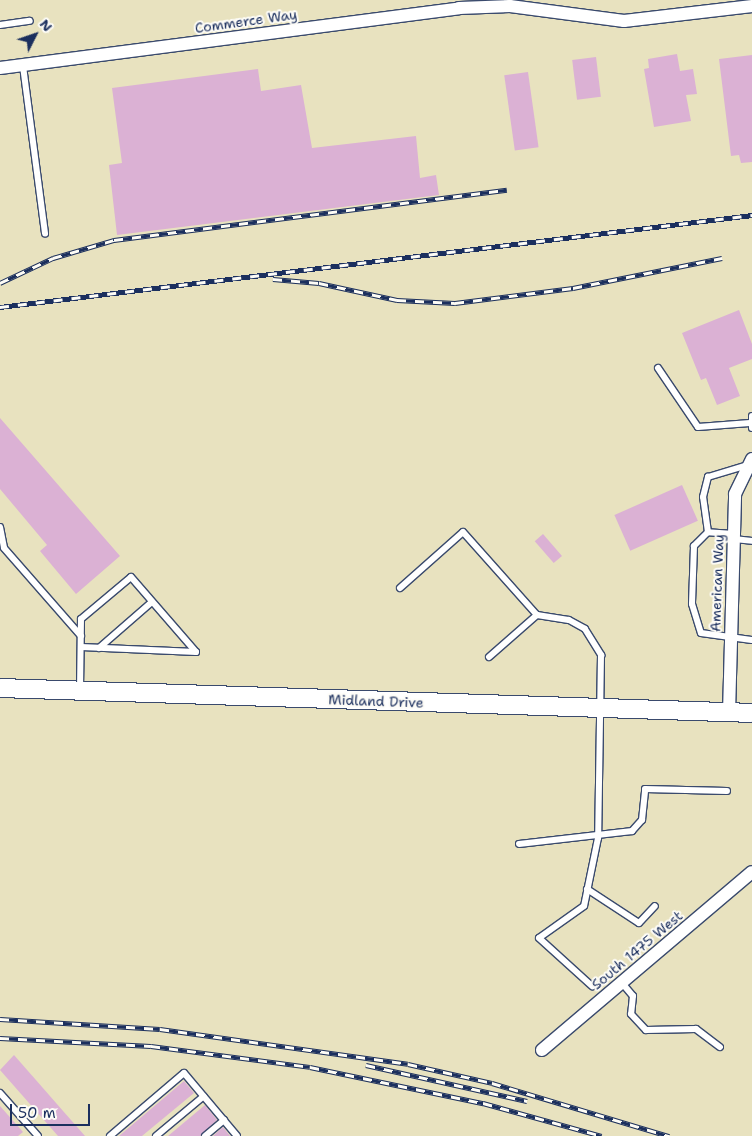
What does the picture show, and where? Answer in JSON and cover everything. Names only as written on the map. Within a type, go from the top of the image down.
[{"type":"street","name":"Commerce Way","points":[[12,68],[459,4],[510,6],[624,22],[752,6]]},
{"type":"street","name":"American Way","points":[[729,713],[735,494],[751,462]]},
{"type":"street","name":"Midland Drive","points":[[0,688],[752,713]]},
{"type":"street","name":"South 1475 West","points":[[542,1050],[752,872]]},
{"type":"lane","points":[[0,25],[30,21]]},
{"type":"lane","points":[[12,68],[45,234]]},
{"type":"lane","points":[[658,368],[698,427],[751,426],[752,416]]},
{"type":"lane","points":[[708,532],[703,498],[708,477],[751,462]]},
{"type":"lane","points":[[0,527],[2,549],[81,636]]},
{"type":"lane","points":[[400,588],[463,532],[537,615],[569,620],[585,629],[601,655],[603,709],[598,838],[584,906],[539,938],[592,986]]},
{"type":"lane","points":[[708,532],[752,540]]},
{"type":"lane","points":[[708,532],[694,546],[692,604],[701,633],[731,640],[752,640]]},
{"type":"lane","points":[[80,691],[81,619],[131,577],[196,652],[81,647]]},
{"type":"lane","points":[[99,648],[152,602]]},
{"type":"lane","points":[[489,657],[537,615]]},
{"type":"lane","points":[[519,844],[598,838],[632,831],[642,820],[645,789],[727,792]]},
{"type":"lane","points":[[587,889],[639,923],[655,906]]},
{"type":"lane","points":[[622,983],[634,996],[631,1014],[646,1030],[696,1029],[720,1047]]},
{"type":"lane","points":[[110,1136],[184,1073],[237,1136]]},
{"type":"lane","points":[[0,1093],[37,1136]]},
{"type":"lane","points":[[156,1136],[204,1096]]},
{"type":"lane","points":[[205,1136],[224,1120]]},
{"type":"building","points":[[677,54],[680,71],[693,69],[697,94],[686,95],[691,121],[654,127],[644,69],[649,68],[648,59]]},
{"type":"building","points":[[752,55],[752,162],[741,163],[739,155],[731,156],[719,59]]},
{"type":"building","points":[[596,57],[601,97],[577,100],[572,60]]},
{"type":"building","points":[[258,69],[261,91],[301,85],[312,148],[416,136],[420,178],[436,175],[439,195],[117,235],[109,165],[122,163],[112,88]]},
{"type":"building","points":[[528,72],[539,147],[515,151],[504,75]]},
{"type":"building","points":[[739,310],[752,344],[752,359],[729,368],[740,396],[717,405],[706,378],[701,380],[682,333]]},
{"type":"building","points":[[0,418],[120,556],[76,594],[40,551],[47,545],[0,489]]},
{"type":"building","points":[[682,485],[698,521],[630,551],[614,515]]},
{"type":"building","points":[[543,534],[562,556],[554,563],[535,541]]},
{"type":"building","points":[[14,1055],[85,1136],[58,1136],[0,1070]]},
{"type":"building","points":[[184,1081],[194,1093],[142,1136],[119,1136]]},
{"type":"building","points":[[205,1105],[217,1120],[200,1136],[168,1136]]},
{"type":"building","points":[[0,1106],[23,1132],[18,1136],[0,1136]]},
{"type":"building","points":[[223,1127],[230,1136],[213,1136]]},
{"type":"railway","points":[[0,283],[53,258],[114,240],[507,190]]},
{"type":"railway","points":[[0,307],[752,215]]},
{"type":"railway","points":[[273,279],[319,283],[397,300],[455,303],[573,288],[722,258]]},
{"type":"railway","points":[[0,1019],[160,1029],[408,1064],[492,1083],[669,1136]]},
{"type":"railway","points":[[0,1038],[151,1046],[310,1067],[483,1103],[602,1136]]},
{"type":"railway","points":[[366,1065],[527,1101]]}]
